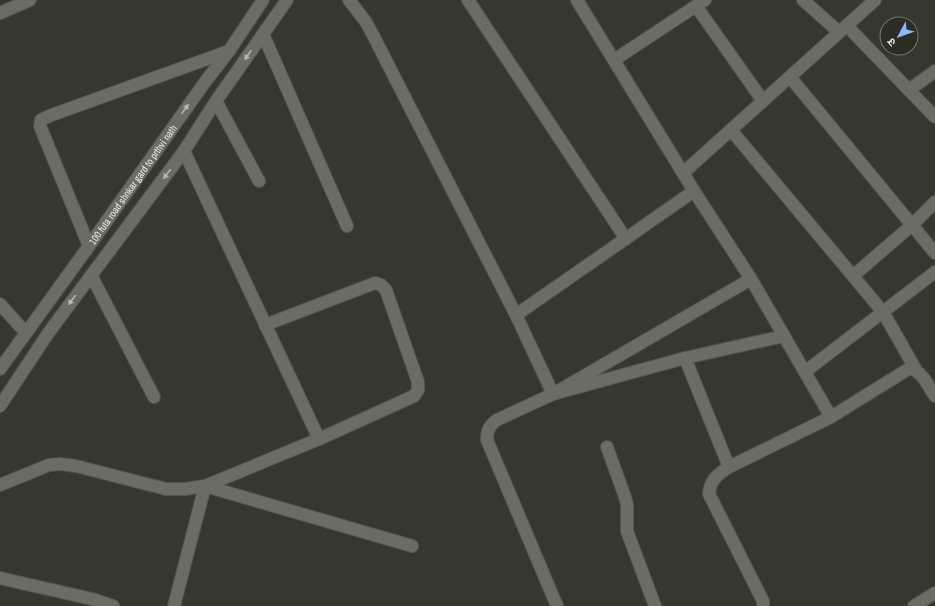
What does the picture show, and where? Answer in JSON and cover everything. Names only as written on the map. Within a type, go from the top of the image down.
[{"type":"street","points":[[0,13],[30,0]]},
{"type":"street","name":"100 futa road shnkar gard to prthvi nath","points":[[0,369],[182,114],[229,51],[263,0]]},
{"type":"street","points":[[0,406],[49,332],[184,151],[216,101],[287,0]]},
{"type":"street","points":[[468,0],[626,238]]},
{"type":"street","points":[[577,0],[694,191],[751,279],[806,371],[831,417]]},
{"type":"street","points":[[803,0],[843,29],[910,90],[935,117]]},
{"type":"street","points":[[683,173],[875,0]]},
{"type":"street","points":[[352,1],[366,22],[516,315],[553,394]]},
{"type":"street","points":[[614,60],[701,3],[763,101]]},
{"type":"street","points":[[263,34],[347,226]]},
{"type":"street","points":[[89,246],[40,126],[41,120],[229,51]]},
{"type":"street","points":[[910,90],[935,71]]},
{"type":"street","points":[[790,77],[935,253]]},
{"type":"street","points":[[216,101],[260,181]]},
{"type":"street","points":[[731,130],[883,312],[916,370],[935,396]]},
{"type":"street","points":[[184,151],[319,439]]},
{"type":"street","points":[[516,315],[694,191]]},
{"type":"street","points":[[853,276],[912,225],[935,202]]},
{"type":"street","points":[[806,371],[935,272]]},
{"type":"street","points":[[91,275],[154,397]]},
{"type":"street","points":[[557,606],[487,440],[487,432],[490,425],[497,420],[553,394],[751,279]]},
{"type":"street","points":[[0,485],[49,465],[60,464],[76,466],[166,489],[184,489],[205,486],[319,439],[414,396],[418,390],[418,382],[386,290],[381,285],[375,283],[265,325]]},
{"type":"street","points":[[0,304],[26,333]]},
{"type":"street","points":[[553,394],[685,358],[784,336]]},
{"type":"street","points":[[685,358],[729,467]]},
{"type":"street","points":[[763,606],[763,601],[709,494],[713,480],[729,467],[831,417],[904,371],[910,368],[916,370]]},
{"type":"street","points":[[607,447],[625,496],[627,505],[628,531],[655,606]]},
{"type":"street","points":[[205,486],[412,546]]},
{"type":"street","points":[[174,606],[205,486]]},
{"type":"street","points":[[0,578],[92,603],[113,606]]},
{"type":"street","points":[[914,606],[935,593]]}]
